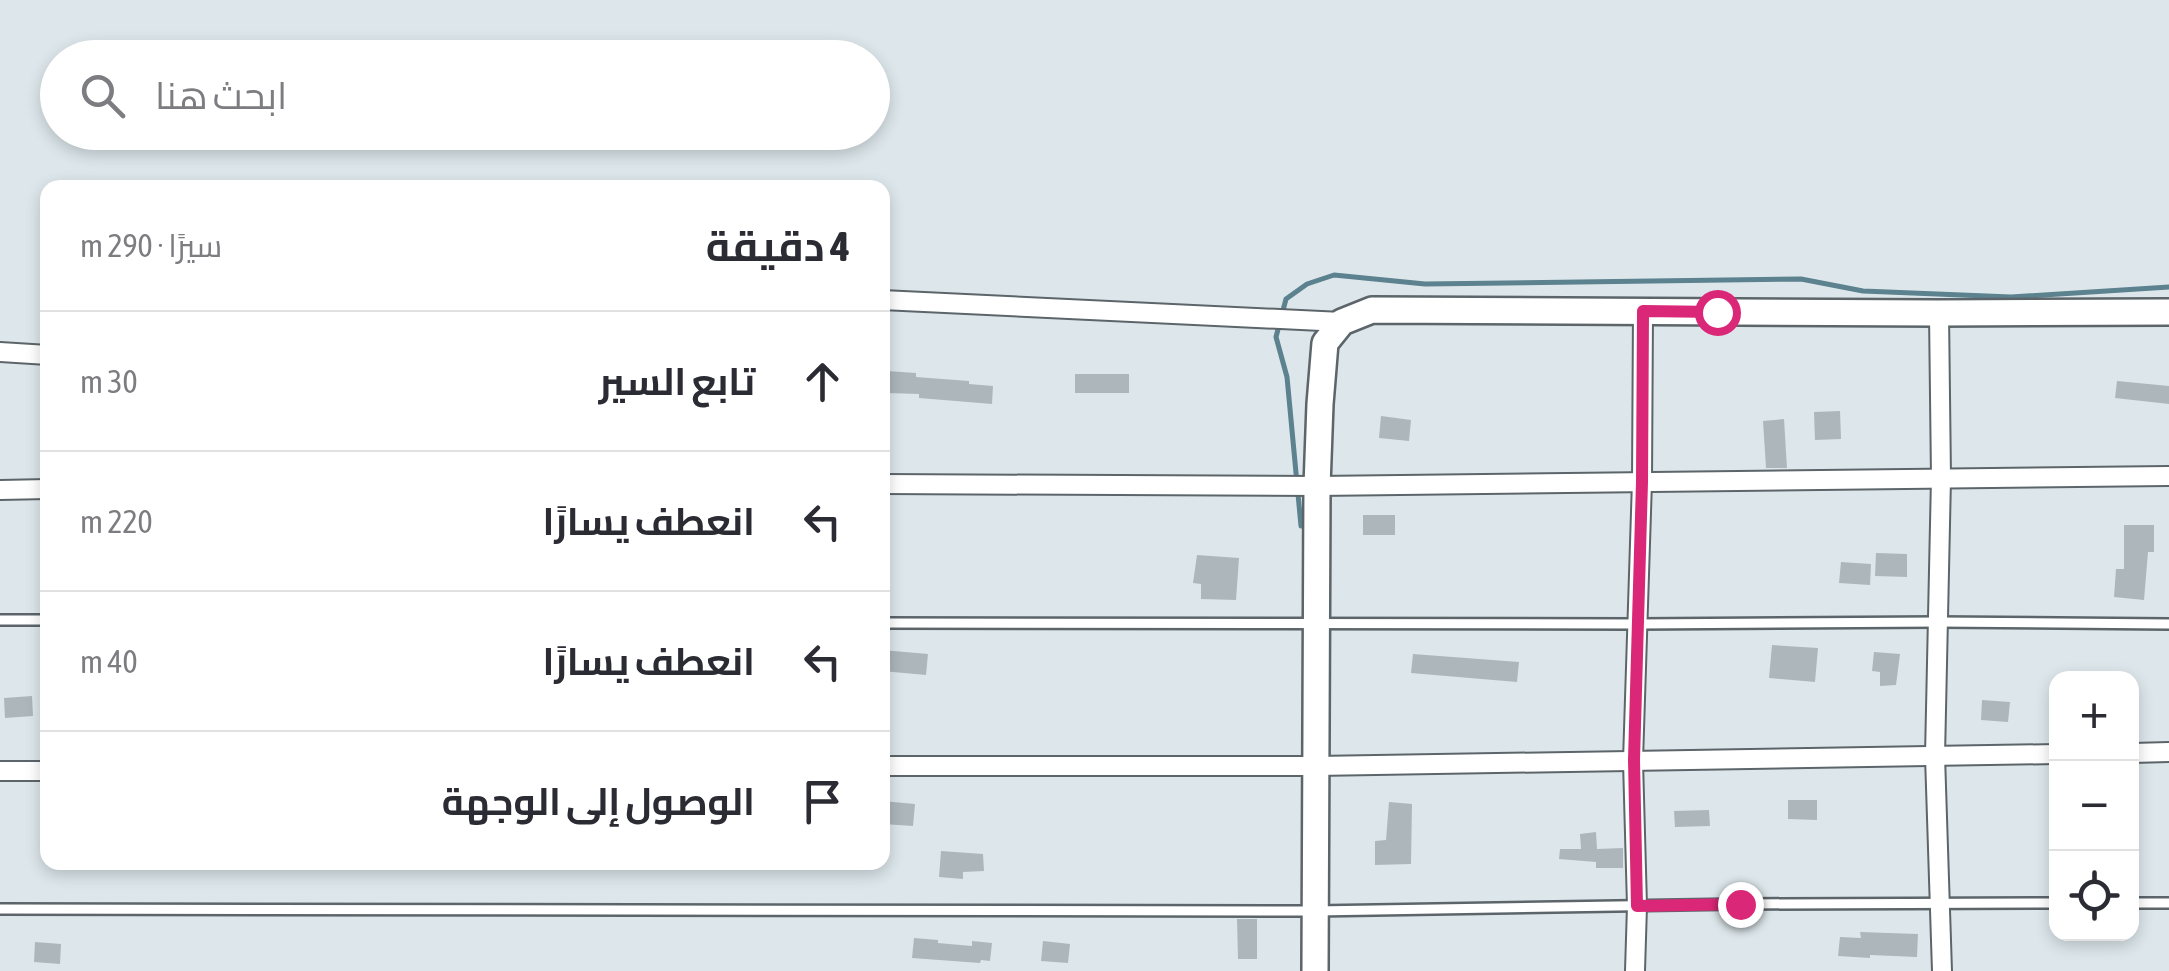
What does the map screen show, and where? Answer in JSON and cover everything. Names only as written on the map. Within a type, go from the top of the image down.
[{"type":"street","points":[[890,300],[1342,322],[1372,310],[2169,312]]},
{"type":"street","points":[[1635,971],[1634,760],[1643,311]]},
{"type":"street","points":[[1939,313],[1941,478],[1935,756],[1942,971]]},
{"type":"street","points":[[1315,971],[1320,404],[1326,343],[1342,322]]},
{"type":"street","points":[[0,352],[40,354]]},
{"type":"street","points":[[890,484],[1317,486],[2169,476]]},
{"type":"street","points":[[0,490],[40,489]]},
{"type":"street","points":[[2139,753],[2169,752]]},
{"type":"street","points":[[890,766],[1316,766],[2049,754]]},
{"type":"street","points":[[0,771],[40,770]]},
{"type":"lane","points":[[0,620],[40,620]]},
{"type":"lane","points":[[890,623],[2169,624]]},
{"type":"lane","points":[[0,909],[1315,911],[2049,903]]},
{"type":"lane","points":[[2139,903],[2169,903]]},
{"type":"building","points":[[890,371],[993,386],[992,404],[919,398],[919,394],[890,393]]},
{"type":"building","points":[[1075,374],[1129,374],[1129,393],[1075,393]]},
{"type":"building","points":[[2117,381],[2169,386],[2169,404],[2115,398]]},
{"type":"building","points":[[1840,411],[1841,439],[1815,440],[1814,412]]},
{"type":"building","points":[[1381,416],[1411,420],[1409,441],[1379,438]]},
{"type":"building","points":[[1784,419],[1787,468],[1766,468],[1763,421]]},
{"type":"building","points":[[1363,515],[1395,515],[1395,535],[1363,535]]},
{"type":"building","points":[[2124,525],[2154,525],[2154,552],[2148,552],[2144,600],[2114,597],[2116,569],[2124,569]]},
{"type":"building","points":[[1876,553],[1907,554],[1907,577],[1875,576]]},
{"type":"building","points":[[1197,555],[1239,558],[1236,600],[1201,599],[1201,584],[1193,583]]},
{"type":"building","points":[[1841,562],[1871,564],[1870,585],[1839,583]]},
{"type":"building","points":[[1772,645],[1818,648],[1815,682],[1769,678]]},
{"type":"building","points":[[890,651],[928,654],[926,675],[890,672]]},
{"type":"building","points":[[1874,652],[1900,654],[1896,685],[1880,686],[1880,672],[1872,671]]},
{"type":"building","points":[[1413,654],[1519,662],[1517,682],[1411,673]]},
{"type":"building","points":[[32,696],[33,716],[5,718],[4,698]]},
{"type":"building","points":[[1982,700],[2010,702],[2008,722],[1981,720]]},
{"type":"building","points":[[1788,800],[1817,800],[1817,820],[1788,819]]},
{"type":"building","points":[[890,802],[915,804],[913,826],[890,824]]},
{"type":"building","points":[[1389,802],[1412,804],[1411,864],[1375,865],[1375,841],[1386,840]]},
{"type":"building","points":[[1709,810],[1710,826],[1675,827],[1674,811]]},
{"type":"building","points":[[1596,832],[1597,849],[1623,848],[1623,868],[1596,868],[1596,862],[1559,859],[1560,849],[1581,849],[1580,834]]},
{"type":"building","points":[[941,851],[983,854],[984,871],[963,872],[963,879],[939,877]]},
{"type":"building","points":[[1237,919],[1257,919],[1257,959],[1238,959]]},
{"type":"building","points":[[1860,932],[1918,934],[1917,957],[1838,956],[1840,937],[1861,938]]},
{"type":"building","points":[[914,938],[972,946],[972,941],[992,943],[990,961],[912,958]]},
{"type":"building","points":[[1043,941],[1070,944],[1068,963],[1041,961]]},
{"type":"building","points":[[35,942],[61,944],[60,964],[34,962]]},
{"type":"waterway","points":[[1301,526],[1287,377],[1276,337],[1286,299],[1307,284],[1334,275],[1425,284],[1801,279],[1863,291],[2011,297],[2169,287]]},
{"type":"route","points":[[1717,312],[1643,311],[1634,760],[1637,906],[1740,904]]}]
